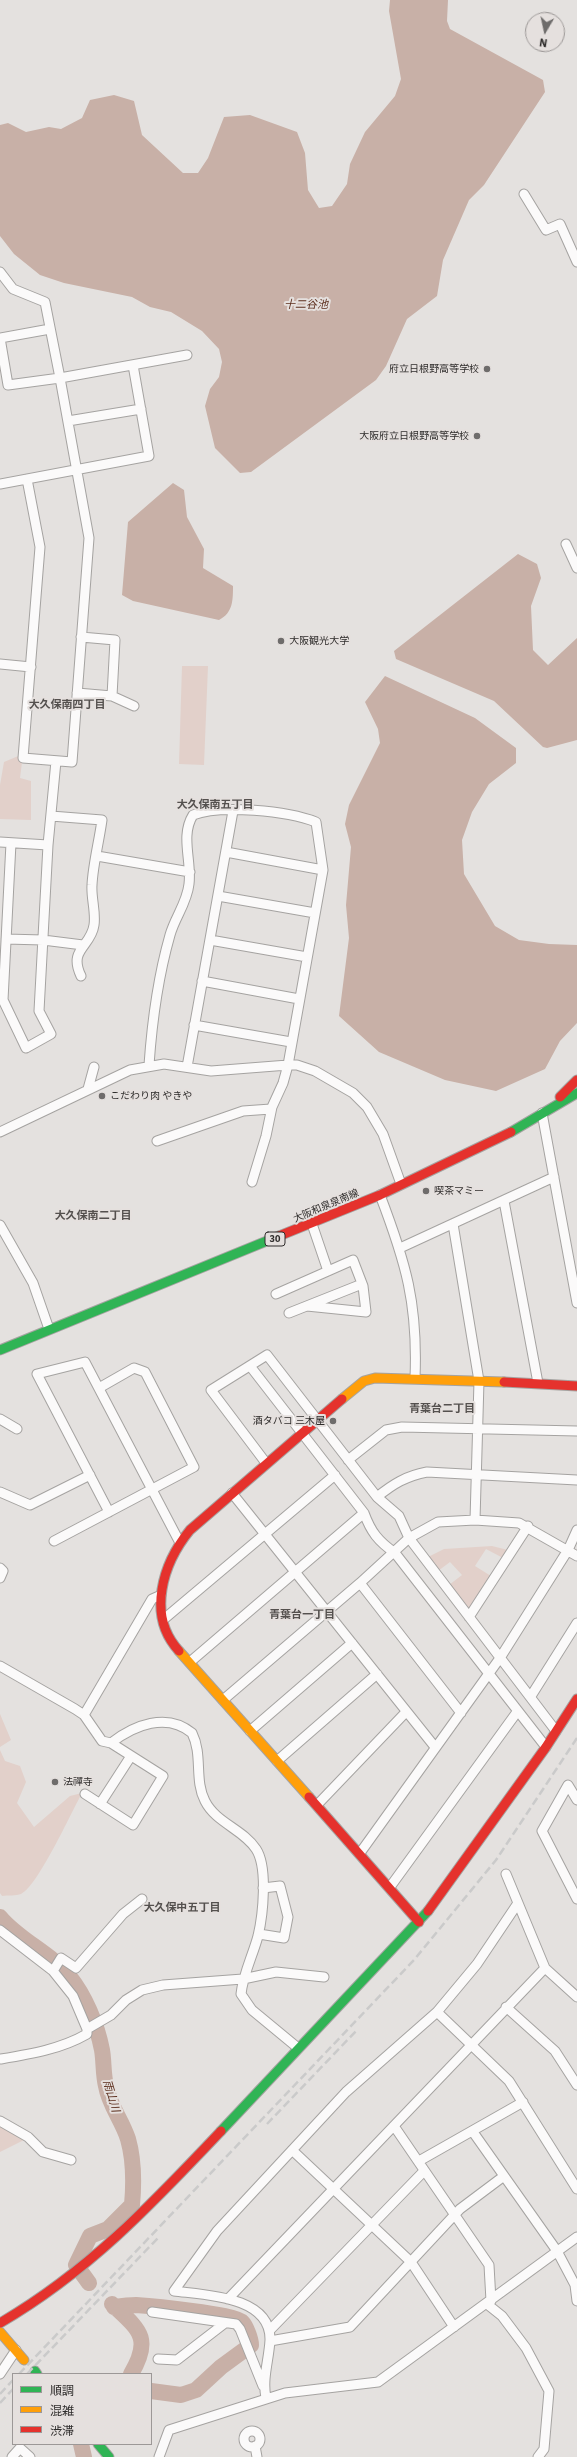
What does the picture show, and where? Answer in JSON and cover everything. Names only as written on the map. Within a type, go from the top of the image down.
[{"type":"street","points":[[524,194],[546,230],[560,224],[577,262]]},
{"type":"street","points":[[0,272],[13,289],[45,302],[89,538],[72,762],[23,758],[40,547],[27,478]]},
{"type":"street","points":[[50,329],[0,338],[8,385],[60,378],[133,364],[187,356]]},
{"type":"street","points":[[0,484],[149,456],[133,364]]},
{"type":"street","points":[[68,421],[141,408]]},
{"type":"street","points":[[566,544],[575,554],[577,568]]},
{"type":"street","points":[[81,637],[115,640],[112,696]]},
{"type":"street","points":[[0,664],[31,667]]},
{"type":"street","points":[[77,693],[112,696],[134,706]]},
{"type":"street","points":[[11,843],[3,1000],[26,1048],[51,1034],[39,1011],[48,845],[56,761]]},
{"type":"street","points":[[186,1067],[233,811]]},
{"type":"street","points":[[150,1065],[151,1036],[170,934],[185,903],[190,872],[186,832],[188,823],[193,815],[202,812],[275,812],[316,822],[323,870],[288,1065],[271,1109],[266,1136],[252,1182]]},
{"type":"street","points":[[51,816],[102,820],[92,885],[94,925],[76,960],[81,976]]},
{"type":"street","points":[[0,842],[48,845]]},
{"type":"street","points":[[226,852],[323,870]]},
{"type":"street","points":[[97,856],[190,872]]},
{"type":"street","points":[[218,896],[315,913]]},
{"type":"street","points":[[6,939],[43,940],[83,945]]},
{"type":"street","points":[[210,940],[307,957]]},
{"type":"street","points":[[202,981],[299,999]]},
{"type":"street","points":[[194,1024],[291,1042]]},
{"type":"street","points":[[0,1132],[130,1070],[150,1065],[164,1064],[211,1071],[297,1065],[316,1071],[339,1083],[353,1093],[367,1107],[380,1127],[401,1184]]},
{"type":"street","points":[[88,1089],[94,1067]]},
{"type":"street","name":"大阪和泉泉南線","points":[[542,1113],[577,1080]]},
{"type":"street","name":"大阪和泉泉南線","points":[[0,1350],[380,1195],[511,1132],[577,1093]]},
{"type":"street","points":[[157,1141],[243,1111],[271,1109]]},
{"type":"street","points":[[542,1113],[577,1303]]},
{"type":"street","points":[[400,1248],[554,1177]]},
{"type":"street","points":[[380,1195],[400,1248],[412,1295],[415,1323],[415,1378]]},
{"type":"street","points":[[504,1201],[538,1383]]},
{"type":"street","points":[[312,1224],[328,1271]]},
{"type":"street","points":[[453,1224],[479,1381],[475,1520]]},
{"type":"street","points":[[0,1225],[33,1283],[49,1329]]},
{"type":"street","points":[[276,1294],[353,1260],[362,1284],[366,1312],[307,1306]]},
{"type":"street","points":[[289,1313],[362,1284]]},
{"type":"street","points":[[266,1463],[211,1390],[267,1355],[377,1498],[399,1516],[409,1538],[500,1658],[531,1696],[556,1731]]},
{"type":"street","points":[[109,1512],[37,1374],[85,1362],[179,1541]]},
{"type":"street","points":[[250,1366],[364,1513],[375,1537],[395,1553],[517,1712],[546,1747]]},
{"type":"street","points":[[54,1541],[194,1467],[145,1372],[134,1368],[99,1388]]},
{"type":"street","points":[[418,1922],[360,1853],[174,1645],[167,1632],[161,1595],[167,1560],[179,1541],[301,1432],[364,1380],[375,1378],[415,1378],[577,1386]]},
{"type":"street","points":[[0,1419],[17,1429]]},
{"type":"street","points":[[348,1460],[386,1430],[402,1427],[478,1427],[577,1431]]},
{"type":"street","points":[[377,1498],[395,1483],[409,1475],[427,1472],[577,1480]]},
{"type":"street","points":[[0,1492],[30,1505],[90,1475]]},
{"type":"street","points":[[164,1619],[335,1475]]},
{"type":"street","points":[[232,1493],[435,1748]]},
{"type":"street","points":[[190,1662],[364,1513]]},
{"type":"street","points":[[223,1700],[395,1553],[409,1538],[438,1522],[475,1520],[519,1522],[577,1556]]},
{"type":"street","points":[[470,1617],[528,1526]]},
{"type":"street","points":[[360,1853],[500,1658],[568,1550],[577,1530]]},
{"type":"street","points":[[0,1568],[3,1571],[0,1578]]},
{"type":"street","points":[[360,1583],[461,1713]]},
{"type":"street","points":[[84,1715],[152,1599],[161,1595]]},
{"type":"street","points":[[531,1696],[577,1623]]},
{"type":"street","points":[[250,1731],[352,1642]]},
{"type":"street","points":[[0,1666],[84,1715],[102,1741],[111,1743],[163,1776],[133,1825],[85,1794]]},
{"type":"street","points":[[277,1761],[377,1674]]},
{"type":"street","points":[[0,2323],[28,2308],[72,2277],[154,2200],[418,1922],[450,1882],[546,1747],[577,1699]]},
{"type":"street","points":[[317,1805],[406,1712]]},
{"type":"street","points":[[390,1888],[517,1712]]},
{"type":"street","points":[[111,1743],[120,1736],[139,1728],[164,1721],[175,1722],[192,1734],[198,1754],[200,1792],[216,1815],[251,1842],[258,1853],[263,1867],[263,1888],[259,1934],[244,1979],[241,1994],[244,2001],[252,2010],[298,2048]]},
{"type":"street","points":[[100,1804],[131,1756]]},
{"type":"street","points":[[577,1800],[568,1785],[542,1832],[577,1899]]},
{"type":"street","points":[[506,1874],[545,1968],[577,1997]]},
{"type":"street","points":[[259,1934],[284,1938],[288,1917],[280,1886],[263,1888]]},
{"type":"street","points":[[53,1971],[61,1958],[76,1968],[123,1914],[142,1899]]},
{"type":"street","points":[[270,2336],[252,2307],[228,2299],[174,2291],[218,2231],[346,2092],[437,2012],[477,1964],[518,1903]]},
{"type":"street","points":[[0,1930],[53,1971],[73,1996],[88,2029],[87,2034],[76,2041],[36,2053],[0,2059]]},
{"type":"street","points":[[228,2299],[394,2126],[471,2043],[545,1968]]},
{"type":"street","points":[[88,2029],[101,2022],[142,1990],[194,1981],[244,1979],[276,1972],[324,1977]]},
{"type":"street","points":[[506,2007],[555,2051],[577,2085]]},
{"type":"street","points":[[437,2012],[509,2081],[577,2189]]},
{"type":"street","points":[[419,2161],[473,2132],[522,2102]]},
{"type":"street","points":[[0,2121],[28,2137],[43,2152],[71,2160]]},
{"type":"street","points":[[394,2126],[489,2265],[489,2302],[506,2321],[526,2348],[549,2391],[544,2449],[538,2457]]},
{"type":"street","points":[[473,2132],[557,2252],[575,2285],[577,2301]]},
{"type":"street","points":[[292,2150],[372,2227],[411,2262],[454,2327]]},
{"type":"street","points":[[264,2387],[270,2336],[424,2171]]},
{"type":"street","points":[[270,2336],[350,2327],[460,2209],[504,2176]]},
{"type":"street","points":[[159,2457],[169,2430],[285,2393],[378,2382],[577,2238]]},
{"type":"street","points":[[152,2312],[236,2324],[264,2387],[266,2398]]},
{"type":"street","points":[[158,2359],[177,2360],[225,2323]]},
{"type":"street","points":[[0,2332],[24,2360]]},
{"type":"street","points":[[0,2374],[16,2350]]},
{"type":"street","points":[[99,2445],[109,2457]]},
{"type":"street","points":[[255,2446],[257,2457]]},
{"type":"street","points":[[12,2457],[20,2448],[30,2457]]},
{"type":"shaded area","points":[[182,666],[208,666],[204,765],[179,764]]},
{"type":"shaded area","points":[[23,754],[20,778],[31,781],[31,820],[0,819],[0,785],[4,762]]},
{"type":"shaded area","points":[[492,1546],[508,1550],[503,1558],[486,1549],[475,1566],[491,1576],[471,1608],[468,1609],[449,1585],[462,1575],[450,1562],[438,1571],[428,1557],[444,1549]]},
{"type":"shaded area","points":[[0,1714],[11,1740],[0,1747]]},
{"type":"shaded area","points":[[0,1750],[5,1761],[20,1766],[26,1782],[17,1803],[34,1827],[70,1796],[82,1793],[45,1864],[28,1888],[19,1895],[2,1896],[0,1893]]},
{"type":"shaded area","points":[[0,2122],[28,2138],[0,2152]]},
{"type":"water","name":"十二谷池","points":[[390,0],[448,0],[447,21],[450,29],[543,80],[545,92],[484,185],[469,200],[443,260],[437,296],[407,319],[386,366],[376,380],[251,472],[240,473],[215,448],[205,406],[210,389],[219,377],[222,362],[219,349],[202,331],[171,312],[150,307],[132,297],[64,283],[40,275],[14,254],[0,236],[0,125],[8,123],[26,132],[49,127],[61,129],[82,118],[90,100],[114,95],[134,101],[142,135],[183,173],[198,173],[208,158],[224,117],[250,115],[297,132],[305,153],[308,190],[319,208],[332,206],[347,184],[350,164],[365,132],[395,96],[401,79],[389,11]]},
{"type":"water","points":[[173,483],[184,490],[187,517],[204,549],[203,568],[233,586],[230,610],[219,620],[133,601],[122,595],[128,522]]},
{"type":"water","points":[[518,554],[537,564],[541,578],[531,606],[533,650],[548,665],[577,638],[577,740],[547,748],[543,747],[494,701],[396,659],[394,651]]},
{"type":"water","points":[[385,676],[475,718],[516,748],[516,763],[489,784],[472,812],[462,840],[464,874],[495,926],[519,940],[549,944],[577,945],[577,1023],[560,1041],[545,1069],[496,1091],[445,1080],[379,1052],[339,1016],[349,938],[346,905],[351,847],[345,824],[349,805],[380,743],[378,729],[365,702]]},
{"type":"waterway","name":"雨山川","points":[[0,1917],[16,1933],[62,1968],[80,1992],[94,2020],[103,2054],[105,2081],[108,2093],[130,2147],[133,2172],[132,2205],[108,2229],[90,2236],[76,2265],[89,2283]]},
{"type":"waterway","name":"雨山川","points":[[112,2304],[129,2320],[140,2334],[142,2342],[141,2351],[132,2373]]},
{"type":"waterway","points":[[114,2307],[136,2305],[210,2313],[236,2319],[242,2322],[247,2329],[251,2345],[221,2367],[196,2390],[181,2395],[152,2391]]},
{"type":"waterway","name":"雨山川","points":[[81,2445],[84,2457]]},
{"type":"railway","points":[[20,2373],[414,1960],[496,1860],[577,1738]]},
{"type":"railway","points":[[267,2124],[357,2030]]},
{"type":"railway","points":[[28,2373],[158,2238]]},
{"type":"railway","points":[[0,2394],[12,2381]]},
{"type":"railway","points":[[0,2403],[12,2390]]},
{"type":"traffic: fast","points":[[511,1132],[577,1093]]},
{"type":"traffic: fast","points":[[0,1350],[279,1236]]},
{"type":"traffic: fast","points":[[221,2131],[428,1911]]},
{"type":"traffic: fast","points":[[99,2445],[109,2457]]},
{"type":"traffic: slow","points":[[342,1399],[364,1381],[375,1378],[504,1382]]},
{"type":"traffic: slow","points":[[179,1651],[309,1797]]},
{"type":"traffic: slow","points":[[0,2332],[24,2360]]},
{"type":"traffic: jam","points":[[560,1097],[577,1080]]},
{"type":"traffic: jam","points":[[279,1236],[380,1195],[511,1132]]},
{"type":"traffic: jam","points":[[504,1382],[577,1386]]},
{"type":"traffic: jam","points":[[179,1651],[169,1637],[163,1622],[161,1606],[162,1589],[166,1573],[180,1543],[190,1530],[342,1399]]},
{"type":"traffic: jam","points":[[428,1911],[546,1747],[577,1699]]},
{"type":"traffic: jam","points":[[309,1797],[419,1922]]},
{"type":"traffic: jam","points":[[0,2323],[62,2282],[118,2235],[170,2185],[221,2131]]},
{"type":"place","name":"府立日根野高等学校","points":[[487,369]]},
{"type":"place","name":"大阪府立日根野高等学校","points":[[477,436]]},
{"type":"place","name":"大阪観光大学","points":[[281,641]]},
{"type":"place","name":"こだわり肉 やきや","points":[[102,1096]]},
{"type":"place","name":"喫茶マミー","points":[[426,1191]]},
{"type":"place","name":"酒タバコ 三木屋","points":[[333,1421]]},
{"type":"place","name":"法禪寺","points":[[55,1782]]},
{"type":"district","name":"大久保南四丁目","points":[[67,705]]},
{"type":"district","name":"大久保南五丁目","points":[[215,805]]},
{"type":"district","name":"大久保南二丁目","points":[[93,1216]]},
{"type":"district","name":"青葉台二丁目","points":[[442,1409]]},
{"type":"district","name":"青葉台一丁目","points":[[302,1615]]},
{"type":"district","name":"大久保中五丁目","points":[[182,1908]]}]
